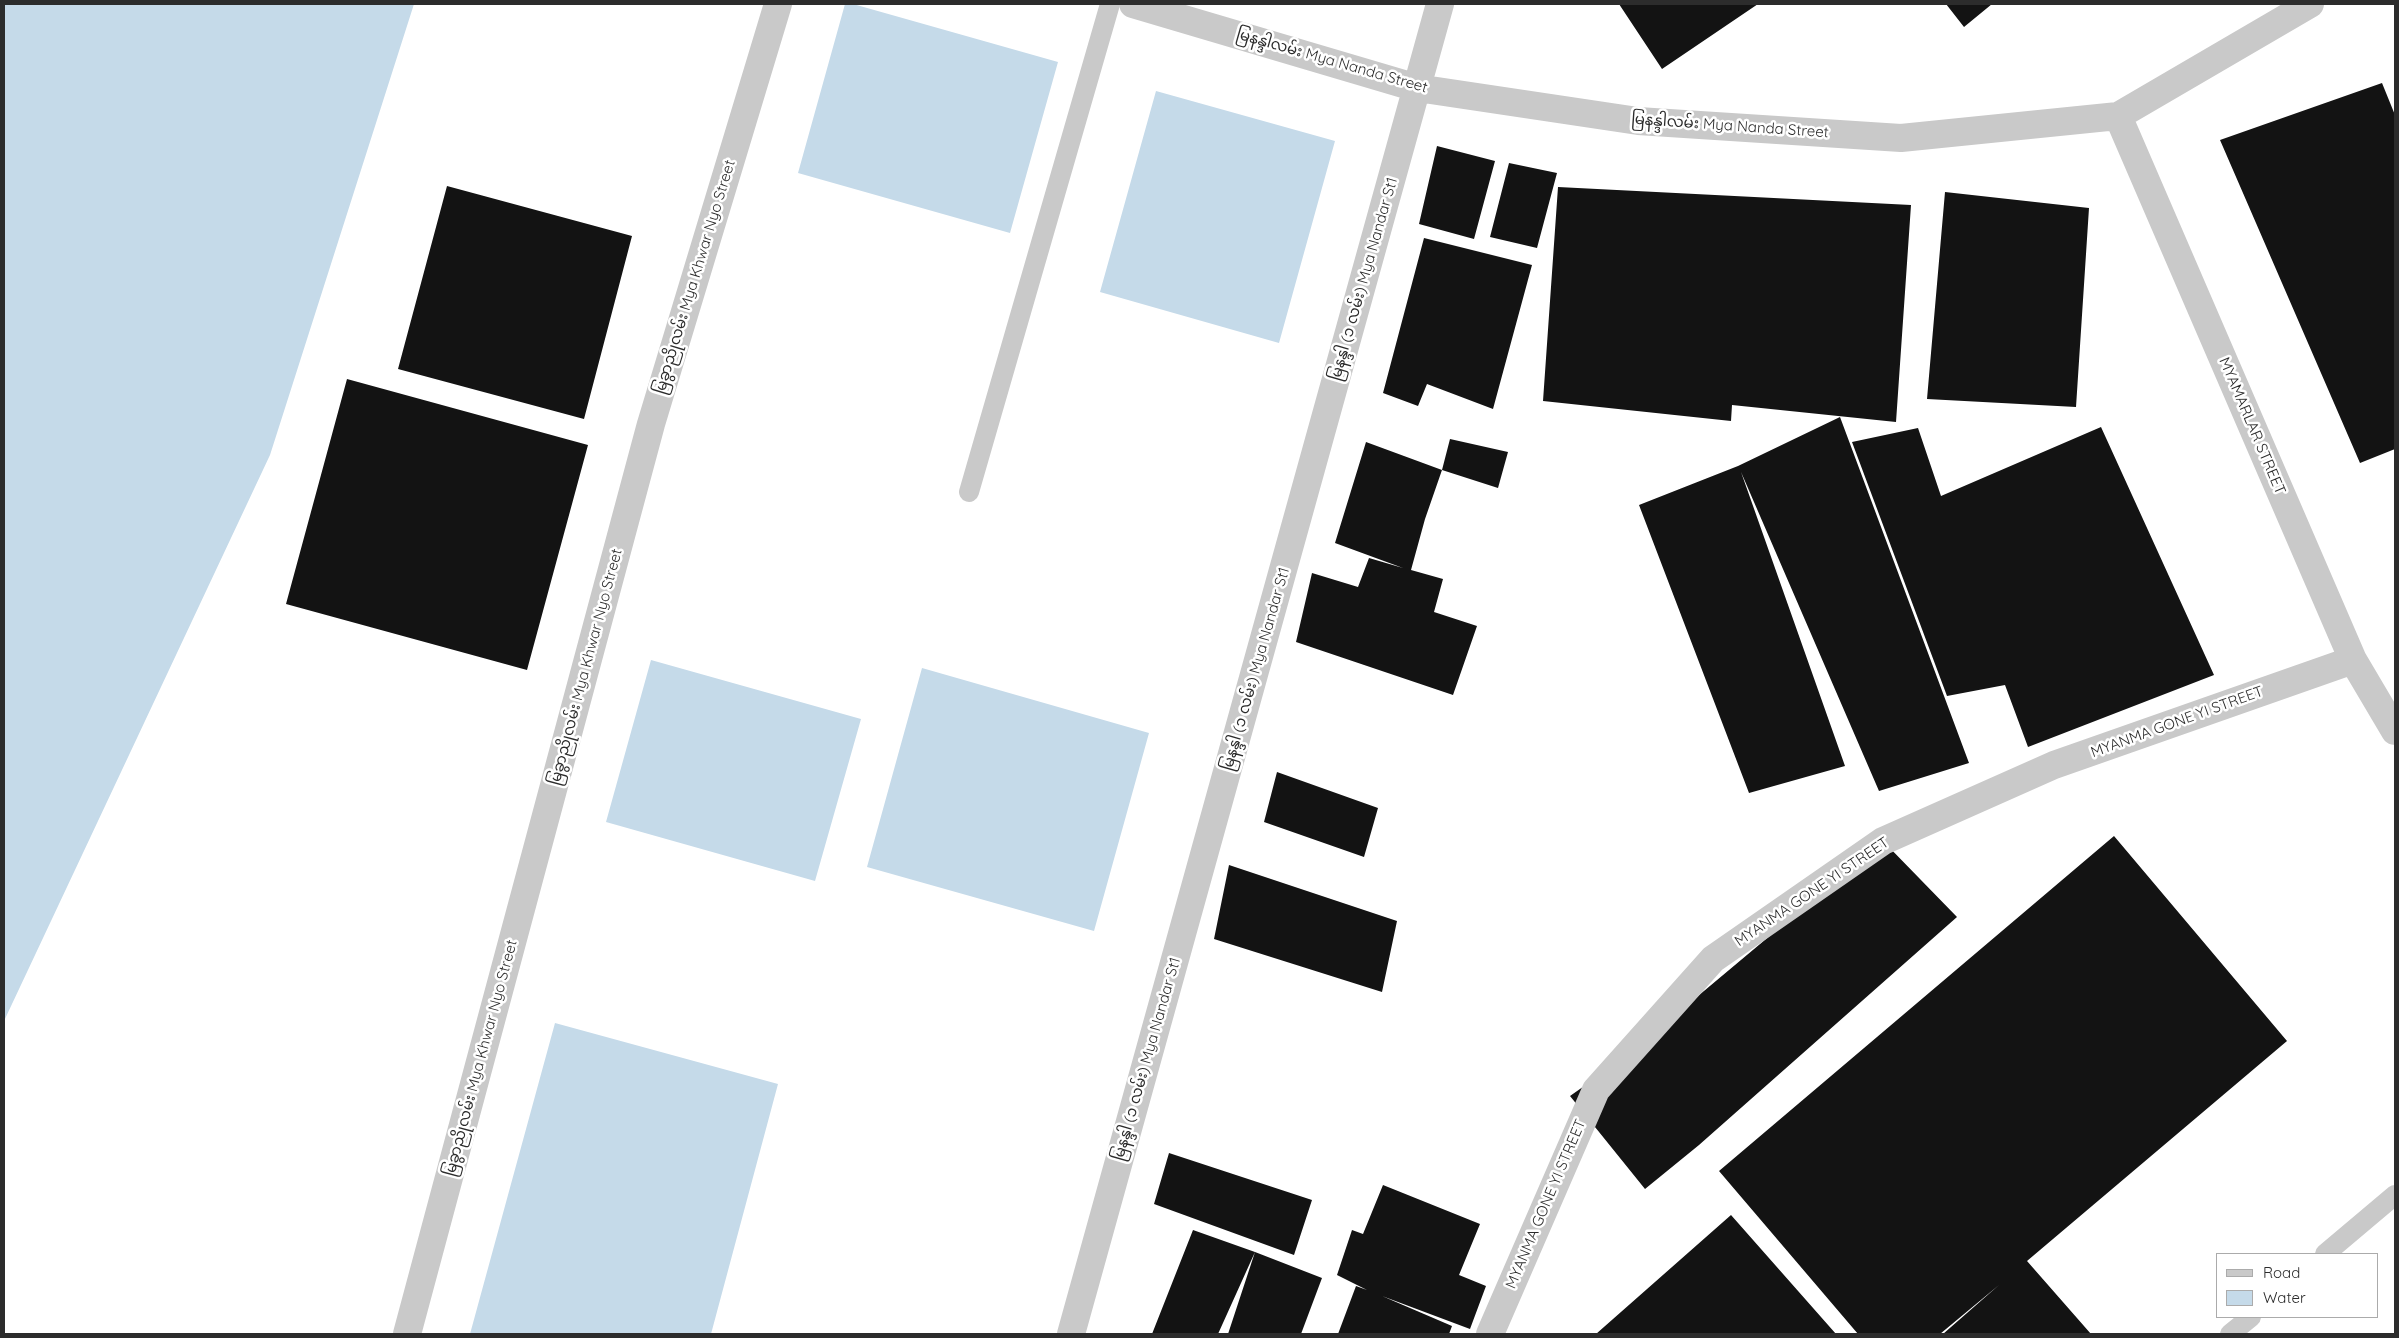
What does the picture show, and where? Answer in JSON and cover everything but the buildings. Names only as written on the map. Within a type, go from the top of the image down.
[{"type":"street","name":"မြခွာညိုလမ်း Mya Khwar Nyo Street","points":[[407,1334],[651,424],[778,4]]},
{"type":"street","name":"မြနန္ဒါလမ်း Mya Nanda Street","points":[[1133,4],[1417,88],[1638,121],[1901,138],[2118,116],[2310,4]]},
{"type":"street","name":"မြနန္ဒါ (၁ လမ်း) Mya Nandar St1","points":[[1071,1334],[1440,4]]},
{"type":"street","name":"MYAMARLAR STREET","points":[[2118,116],[2353,660],[2395,730]]},
{"type":"street","name":"MYANMA GONE YI STREET","points":[[1490,1334],[1596,1090],[1713,960],[1883,841],[2054,765],[2353,660]]},
{"type":"lane","points":[[969,492],[1110,4]]},
{"type":"lane","points":[[2326,1253],[2395,1195]]},
{"type":"lane","points":[[2230,1334],[2250,1318]]},
{"type":"water","points":[[4,4],[414,4],[270,455],[4,1021]]},
{"type":"water","points":[[845,4],[853,4],[1058,62],[1010,233],[798,173]]},
{"type":"water","points":[[1156,91],[1335,141],[1279,343],[1100,292]]},
{"type":"water","points":[[651,660],[861,719],[815,881],[606,822]]},
{"type":"water","points":[[922,668],[1149,733],[1094,931],[867,867]]},
{"type":"water","points":[[555,1023],[778,1084],[711,1334],[470,1334]]}]
